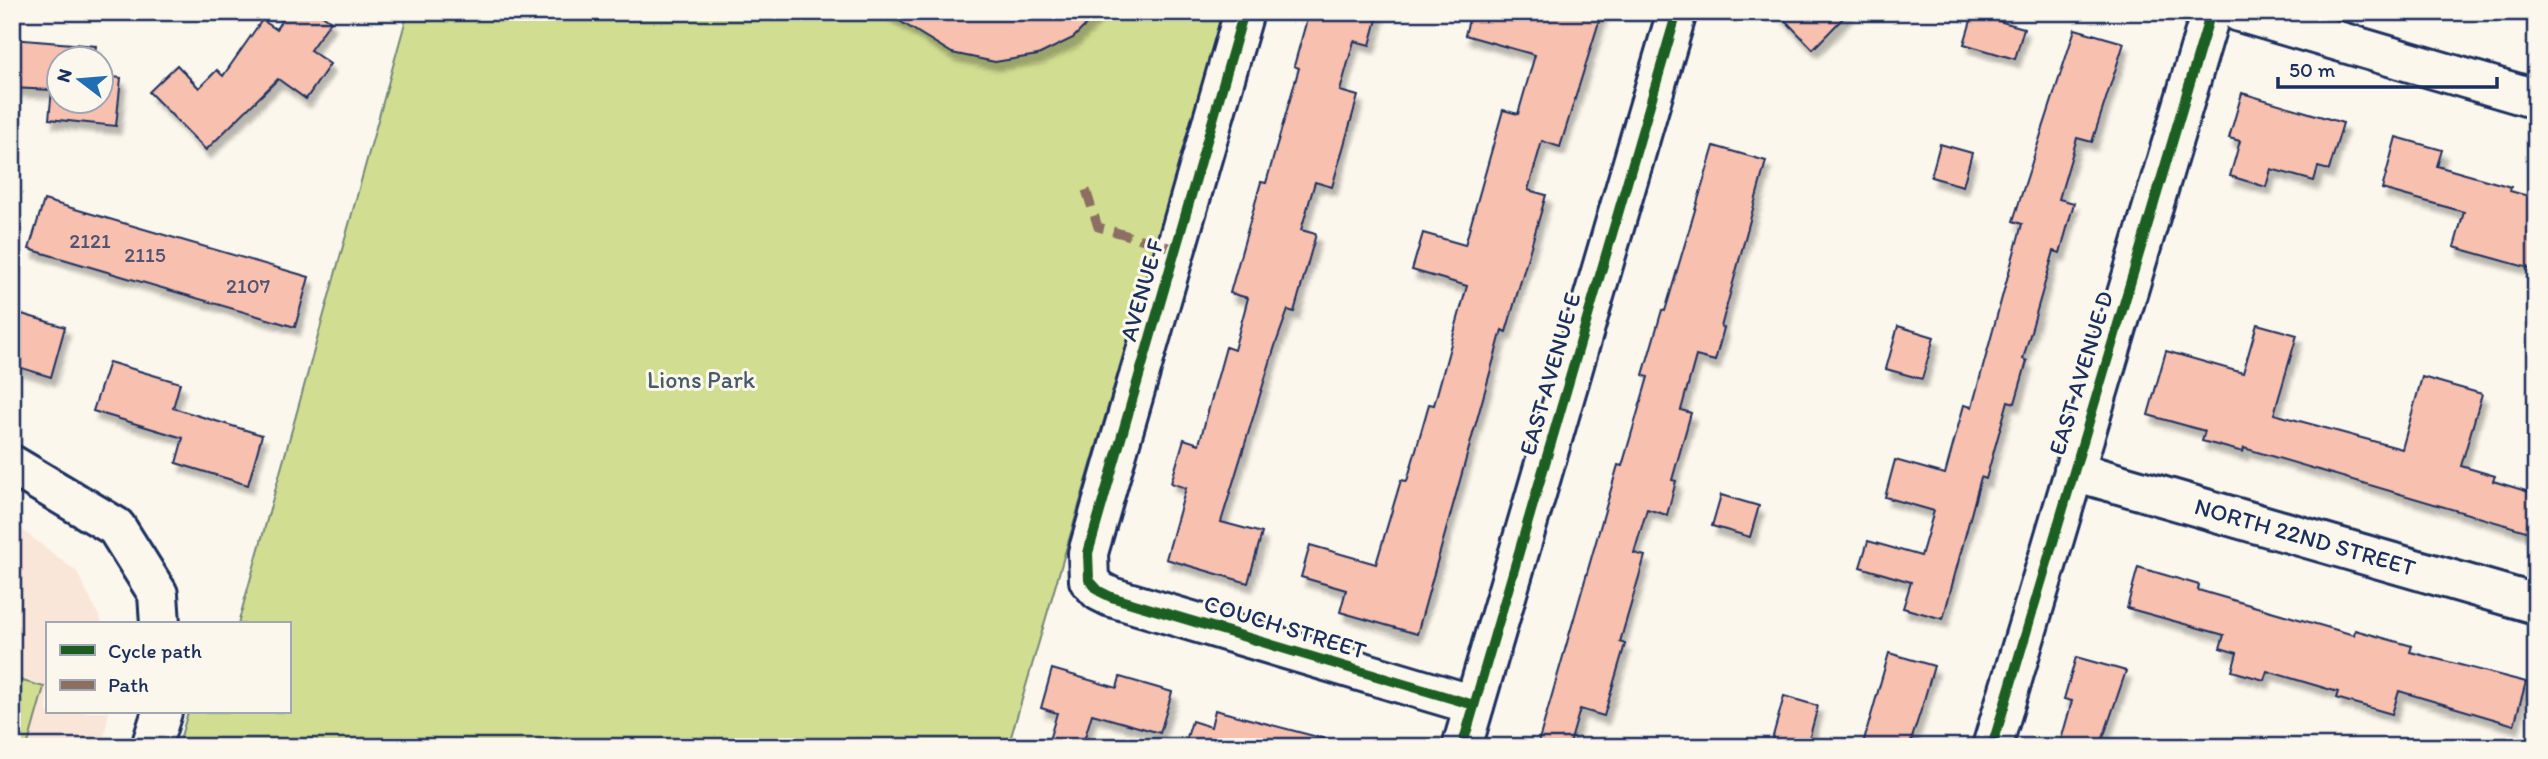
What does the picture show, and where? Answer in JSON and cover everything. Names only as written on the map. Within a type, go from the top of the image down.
[{"type":"street","name":"AVENUE F","points":[[1089,580],[1088,553],[1244,12]]},
{"type":"street","name":"EAST AVENUE E","points":[[1462,747],[1677,12]]},
{"type":"street","name":"EAST AVENUE D","points":[[1992,747],[2211,12]]},
{"type":"street","points":[[2239,12],[2536,99]]},
{"type":"street","points":[[12,465],[117,527],[159,609]]},
{"type":"street","name":"NORTH 22ND STREET","points":[[2074,471],[2536,604]]},
{"type":"street","name":"COUCH STREET","points":[[1089,580],[1099,591],[1111,597],[1474,705]]},
{"type":"street","points":[[151,747],[161,714]]},
{"type":"shaded area","points":[[12,522],[77,572],[102,622],[46,622],[46,714],[109,714],[102,747],[12,747]]},
{"type":"green space","name":"Lions Park","points":[[408,12],[1224,12],[1008,747],[178,747],[187,714],[290,714],[290,622],[239,622]]},
{"type":"green space","points":[[12,678],[44,687],[27,747],[12,747]]},
{"type":"building","points":[[287,12],[318,12],[331,21],[310,50],[330,64],[306,99],[278,79],[206,150],[149,92],[177,65],[199,88],[217,70],[223,76],[262,20],[276,29]]},
{"type":"building","points":[[885,12],[1099,12],[1073,38],[1038,55],[995,62],[952,53]]},
{"type":"building","points":[[1309,12],[1379,12],[1370,45],[1354,41],[1340,91],[1358,96],[1332,187],[1315,182],[1301,230],[1316,234],[1294,312],[1288,310],[1275,346],[1221,522],[1262,533],[1248,583],[1166,559],[1186,488],[1171,483],[1184,439],[1199,444],[1226,347],[1234,350],[1248,298],[1230,293],[1261,182],[1266,183],[1299,68],[1294,66]]},
{"type":"building","points":[[1471,12],[1602,12],[1560,147],[1542,141],[1528,190],[1546,195],[1506,332],[1502,330],[1417,634],[1340,612],[1346,590],[1301,577],[1310,545],[1376,564],[1401,480],[1407,481],[1429,404],[1434,405],[1467,286],[1412,270],[1423,233],[1465,245],[1503,110],[1518,114],[1535,55],[1465,35]]},
{"type":"building","points":[[1777,12],[1849,12],[1813,49]]},
{"type":"building","points":[[1973,14],[2024,28],[2015,59],[1964,44]]},
{"type":"building","points":[[2075,29],[2124,43],[2092,142],[2077,138],[2059,199],[2074,203],[2060,253],[2054,251],[2023,359],[2027,361],[2015,403],[2008,401],[1986,479],[1981,477],[1943,619],[1903,608],[1911,582],[1860,567],[1868,541],[1921,556],[1934,511],[1885,497],[1895,460],[1945,474],[1964,405],[1972,407],[2022,224],[2013,221]]},
{"type":"building","points":[[12,39],[96,46],[46,46],[46,90],[12,88]]},
{"type":"building","points":[[116,77],[121,78],[116,126],[49,119],[49,116],[116,116]]},
{"type":"building","points":[[2242,93],[2343,123],[2329,170],[2318,167],[2314,181],[2271,169],[2266,187],[2230,176],[2240,141],[2229,138]]},
{"type":"building","points":[[2396,137],[2442,150],[2437,166],[2511,187],[2510,191],[2536,198],[2536,270],[2454,247],[2464,212],[2382,189]]},
{"type":"building","points":[[1940,144],[1972,153],[1963,186],[1931,177]]},
{"type":"building","points":[[1714,146],[1766,161],[1721,327],[1724,328],[1715,361],[1696,356],[1681,410],[1691,413],[1672,480],[1676,481],[1667,515],[1647,509],[1634,553],[1645,556],[1620,642],[1625,644],[1604,716],[1580,709],[1569,747],[1537,747],[1618,465],[1622,466],[1648,377],[1643,375],[1662,310],[1665,311]]},
{"type":"building","points":[[44,200],[309,277],[295,327],[29,249]]},
{"type":"building","points":[[12,311],[65,327],[51,377],[12,365]]},
{"type":"building","points":[[2257,324],[2297,335],[2274,414],[2402,449],[2422,377],[2482,394],[2461,466],[2495,476],[2493,481],[2536,494],[2536,534],[2244,448],[2243,452],[2202,441],[2205,431],[2148,415],[2166,351],[2243,373]]},
{"type":"building","points":[[1898,326],[1934,337],[1922,379],[1886,369]]},
{"type":"building","points":[[109,362],[180,383],[173,408],[262,435],[248,485],[176,463],[183,438],[93,411]]},
{"type":"building","points":[[1721,495],[1759,506],[1750,537],[1712,526]]},
{"type":"building","points":[[2138,567],[2199,585],[2198,590],[2354,635],[2355,630],[2412,646],[2410,652],[2526,682],[2514,725],[2399,691],[2392,714],[2336,698],[2338,692],[2267,671],[2264,680],[2232,671],[2237,653],[2220,648],[2224,635],[2127,608]]},
{"type":"building","points":[[1889,653],[1934,666],[1909,747],[1862,747]]},
{"type":"building","points":[[2076,657],[2126,671],[2100,747],[2059,747],[2072,701],[2064,699]]},
{"type":"building","points":[[1052,669],[1117,688],[1120,677],[1172,692],[1160,733],[1092,714],[1082,747],[1047,747],[1057,713],[1041,708]]},
{"type":"building","points":[[1784,696],[1818,706],[1807,747],[1770,747]]},
{"type":"building","points":[[1215,710],[1329,740],[1328,747],[1184,747],[1192,721],[1211,727]]},
{"type":"marked path","points":[[1086,190],[1098,227],[1176,249]]},
{"type":"cycle path","points":[[1244,12],[1088,553],[1089,580],[1099,591],[1111,597],[1474,705]]},
{"type":"cycle path","points":[[1462,747],[1677,12]]},
{"type":"cycle path","points":[[1992,747],[2211,12]]}]
